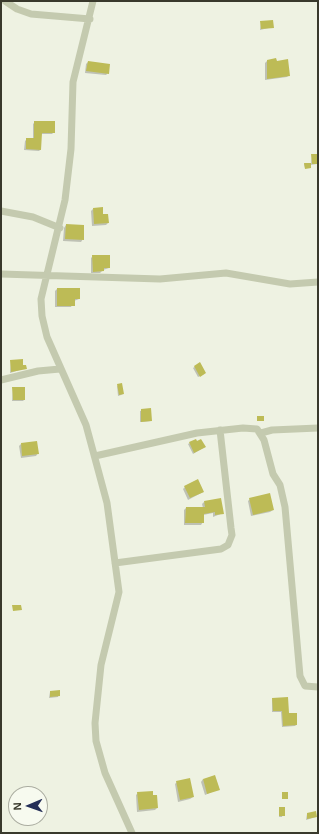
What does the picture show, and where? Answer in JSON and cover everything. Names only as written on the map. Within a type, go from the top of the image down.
[{"type":"street","points":[[5,1],[17,9],[31,14],[90,19]]},
{"type":"street","points":[[93,1],[90,19],[76,66],[73,82],[71,149],[65,200],[60,228],[41,299],[42,316],[47,336],[60,369],[80,410],[95,456],[107,503],[118,598],[101,665],[95,723],[96,741],[105,773],[132,833]]},
{"type":"street","points":[[1,211],[33,217],[60,228]]},
{"type":"street","points":[[1,274],[47,274],[74,278],[160,279],[226,273],[290,284],[318,282]]},
{"type":"street","points":[[1,380],[38,371],[60,369]]},
{"type":"street","points":[[95,456],[197,433],[253,428],[261,433],[273,474],[280,485],[285,507],[300,676],[305,686],[318,687]]},
{"type":"street","points":[[261,433],[272,430],[318,428]]},
{"type":"street","points":[[115,563],[221,549],[228,545],[232,536],[220,430]]},
{"type":"building","points":[[273,20],[274,28],[261,29],[260,21]]},
{"type":"building","points":[[276,58],[277,61],[288,59],[290,76],[267,79],[267,60]]},
{"type":"building","points":[[88,61],[110,64],[109,74],[86,71]]},
{"type":"building","points":[[34,121],[55,121],[55,133],[42,133],[41,150],[26,149],[26,138],[34,138]]},
{"type":"building","points":[[311,154],[318,154],[318,164],[312,164]]},
{"type":"building","points":[[304,163],[311,163],[311,168],[305,169]]},
{"type":"building","points":[[103,207],[103,214],[108,214],[109,223],[94,224],[93,208]]},
{"type":"building","points":[[66,224],[84,225],[84,240],[65,239]]},
{"type":"building","points":[[92,255],[110,255],[110,268],[104,268],[104,271],[93,272]]},
{"type":"building","points":[[57,288],[80,288],[80,299],[75,299],[75,306],[57,306]]},
{"type":"building","points":[[23,359],[23,365],[26,365],[27,369],[11,372],[10,360]]},
{"type":"building","points":[[200,362],[206,373],[200,377],[194,366]]},
{"type":"building","points":[[122,383],[124,394],[119,395],[117,384]]},
{"type":"building","points":[[12,387],[25,387],[25,400],[13,400]]},
{"type":"building","points":[[151,408],[152,421],[141,422],[141,409]]},
{"type":"building","points":[[257,416],[264,416],[264,421],[257,421]]},
{"type":"building","points":[[196,439],[197,441],[201,439],[206,447],[194,453],[189,442]]},
{"type":"building","points":[[37,441],[39,454],[22,456],[21,443]]},
{"type":"building","points":[[198,479],[204,492],[190,498],[184,486]]},
{"type":"building","points":[[270,493],[274,510],[253,515],[249,498]]},
{"type":"building","points":[[221,498],[224,514],[215,515],[215,512],[204,514],[204,523],[185,523],[186,507],[205,507],[204,501]]},
{"type":"building","points":[[12,605],[21,605],[22,610],[13,611]]},
{"type":"building","points":[[60,690],[60,696],[50,697],[50,691]]},
{"type":"building","points":[[288,697],[289,713],[297,713],[297,725],[283,726],[282,711],[273,711],[272,698]]},
{"type":"building","points":[[215,775],[220,790],[207,794],[203,779]]},
{"type":"building","points":[[190,778],[194,797],[180,800],[176,781]]},
{"type":"building","points":[[153,791],[153,795],[157,795],[158,808],[139,810],[137,792]]},
{"type":"building","points":[[282,792],[288,792],[288,799],[282,799]]},
{"type":"building","points":[[279,807],[285,807],[285,816],[279,816]]},
{"type":"building","points":[[316,811],[317,817],[307,819],[307,813]]}]
